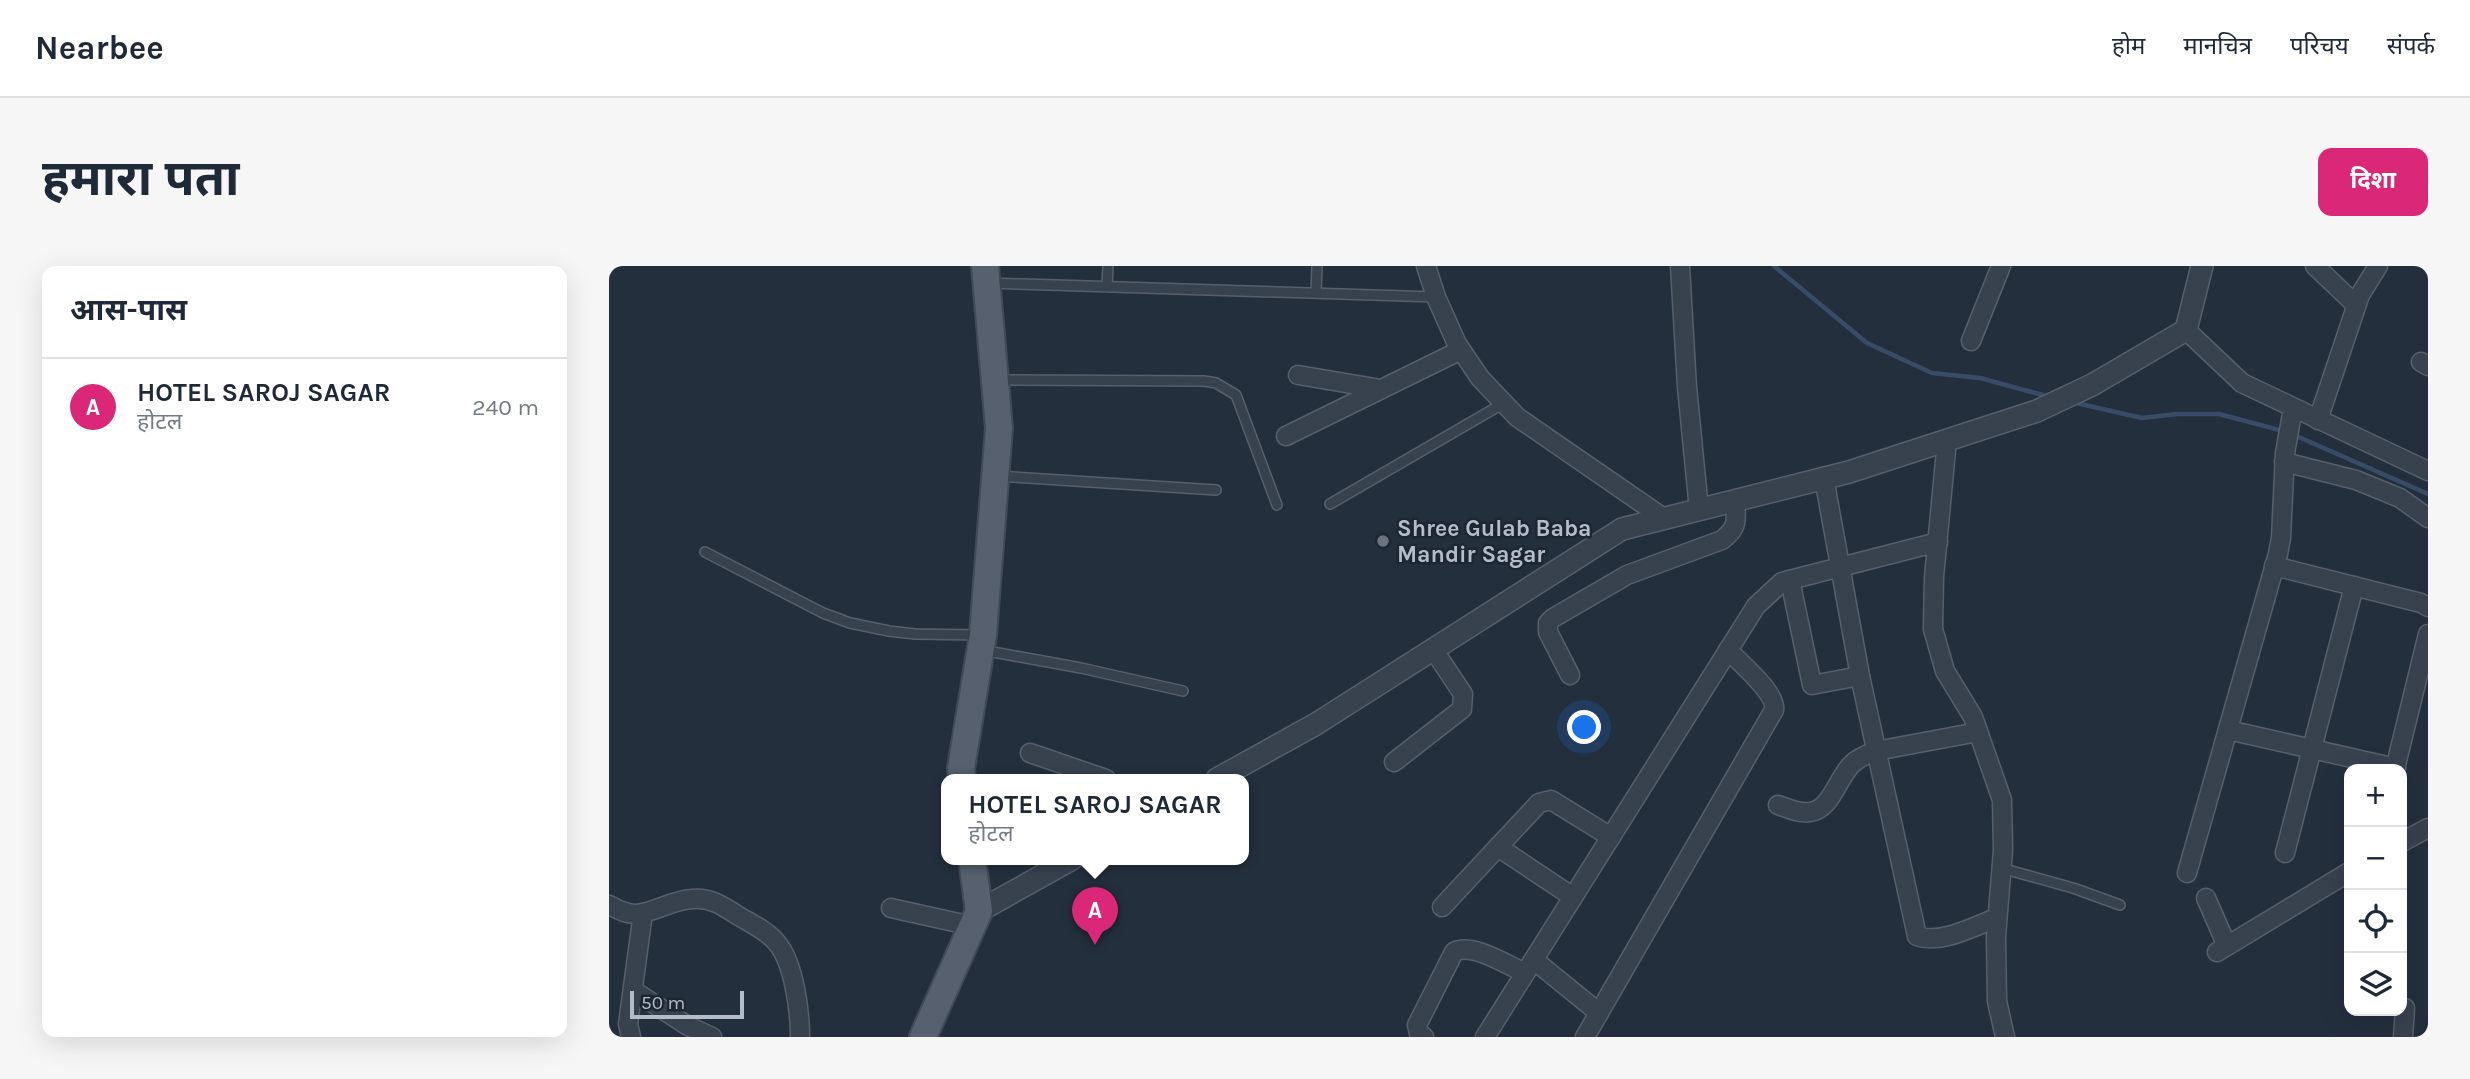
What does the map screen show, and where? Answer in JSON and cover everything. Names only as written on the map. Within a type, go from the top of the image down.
[{"type":"main road","points":[[962,774],[982,643],[999,428],[986,274]]},
{"type":"main road","points":[[930,1029],[975,919],[972,865]]},
{"type":"street","points":[[1426,266],[1436,297],[1461,350],[1480,378],[1504,404],[1517,417],[1665,519]]},
{"type":"street","points":[[1680,266],[1687,387],[1699,510]]},
{"type":"street","points":[[1971,341],[2001,266]]},
{"type":"street","points":[[1226,774],[1316,724],[1622,530],[1824,478],[2037,411],[2092,385],[2186,330],[2202,266]]},
{"type":"street","points":[[2315,266],[2356,305]]},
{"type":"street","points":[[2318,420],[2356,305],[2378,266]]},
{"type":"street","points":[[2186,330],[2242,383],[2428,471]]},
{"type":"street","points":[[1286,436],[1461,350]]},
{"type":"street","points":[[1298,375],[1381,389]]},
{"type":"street","points":[[2187,873],[2281,538],[2285,457],[2293,408]]},
{"type":"street","points":[[1947,440],[1933,629],[1945,671],[1973,717],[2002,800],[1997,1001],[2005,1037]]},
{"type":"street","points":[[2285,457],[2356,480],[2400,498],[2428,518]]},
{"type":"street","points":[[1824,478],[1860,676],[1917,936],[1925,939],[1938,938],[1997,918]]},
{"type":"street","points":[[1570,675],[1548,632],[1548,623],[1627,575],[1722,540],[1732,532],[1736,524],[1735,501]]},
{"type":"street","points":[[1485,1037],[1756,606],[1782,582],[1938,542]]},
{"type":"street","points":[[2274,566],[2428,607]]},
{"type":"street","points":[[1790,580],[1812,685],[1860,676]]},
{"type":"street","points":[[2285,853],[2354,586]]},
{"type":"street","points":[[2396,764],[2428,634]]},
{"type":"street","points":[[1394,762],[1462,709],[1463,694],[1433,649]]},
{"type":"street","points":[[1585,1037],[1775,705],[1770,694],[1728,650]]},
{"type":"street","points":[[2228,730],[2374,764]]},
{"type":"street","points":[[1778,806],[1808,813],[1816,811],[1825,805],[1854,762],[1877,751],[1978,732]]},
{"type":"street","points":[[1030,753],[1092,774]]},
{"type":"street","points":[[1442,907],[1544,800],[1551,800],[1611,837]]},
{"type":"street","points":[[2407,839],[2428,828]]},
{"type":"street","points":[[1498,847],[1573,897]]},
{"type":"street","points":[[891,908],[975,919],[1062,865]]},
{"type":"street","points":[[2206,898],[2222,949],[2344,875]]},
{"type":"street","points":[[609,905],[628,913],[643,913],[669,902],[695,898],[709,900],[719,903],[776,940],[788,962],[798,1006],[800,1037]]},
{"type":"street","points":[[631,1037],[628,1024],[643,913]]},
{"type":"street","points":[[1424,1037],[1419,1033],[1417,1025],[1454,952],[1460,949],[1470,948],[1529,967],[1599,1013]]},
{"type":"street","points":[[634,990],[688,1026],[712,1037]]},
{"type":"street","points":[[2403,1037],[2404,1016]]},
{"type":"lane","points":[[1107,286],[1108,266]]},
{"type":"lane","points":[[1316,293],[1317,266]]},
{"type":"lane","points":[[986,274],[1107,286],[1436,297]]},
{"type":"lane","points":[[995,380],[1216,383],[1235,395],[1277,505]]},
{"type":"lane","points":[[1330,504],[1504,404]]},
{"type":"lane","points":[[996,475],[1216,490]]},
{"type":"lane","points":[[705,552],[850,623],[889,632],[982,643],[1183,691]]},
{"type":"lane","points":[[2001,868],[2073,888],[2120,905]]},
{"type":"waterway","points":[[1774,266],[1867,343],[1932,373],[1980,378],[2050,397]]},
{"type":"waterway","points":[[2072,402],[2142,418],[2177,414],[2219,414],[2283,431]]},
{"type":"waterway","points":[[2294,435],[2428,494]]},
{"type":"place","name":"Shree Gulab Baba Mandir Sagar","points":[[1383,541]]},
{"type":"place","name":"HOTEL SAROJ SAGAR","points":[[1095,945]]}]
